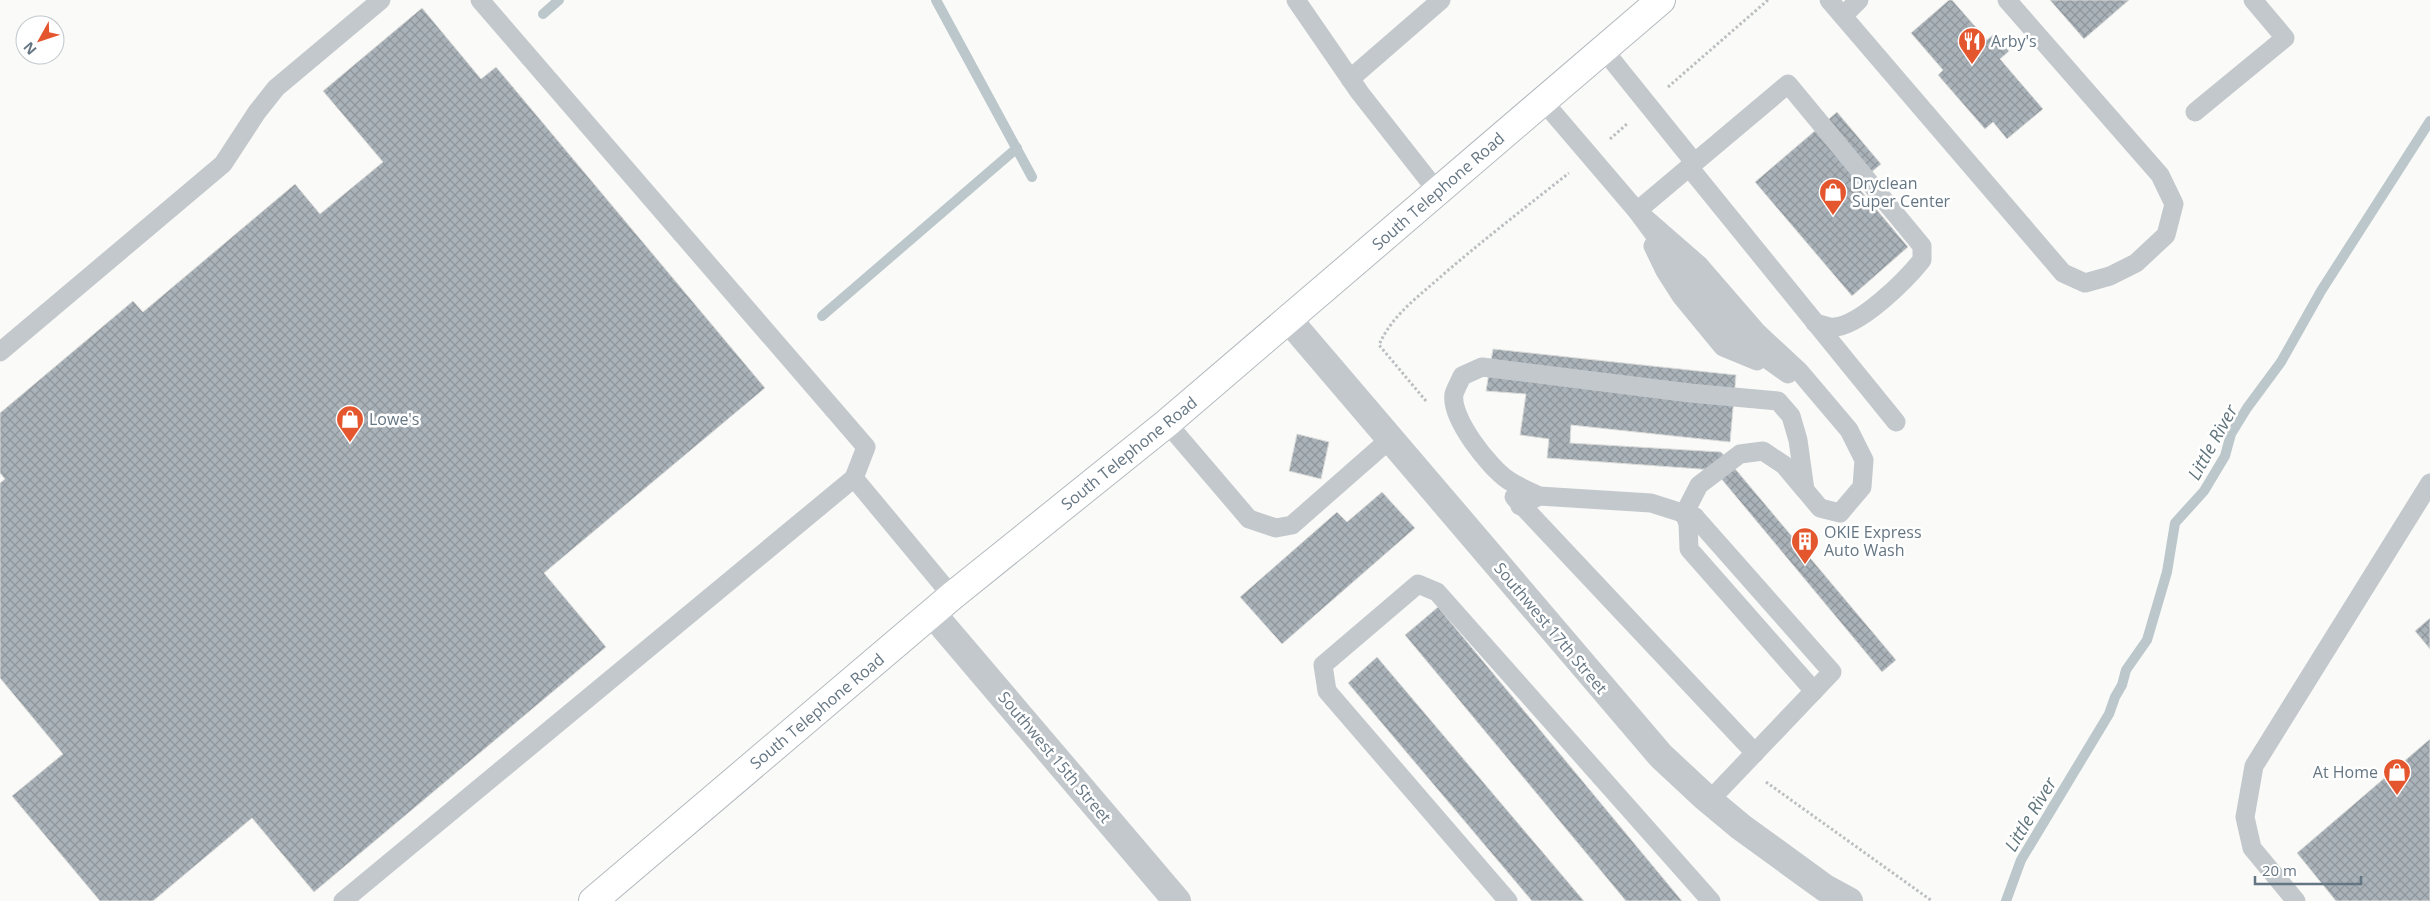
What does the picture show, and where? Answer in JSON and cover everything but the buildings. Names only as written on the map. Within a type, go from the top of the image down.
[{"type":"main road","name":"South Telephone Road","points":[[593,901],[942,605],[1167,423],[1661,0]]},
{"type":"street","name":"Southwest 17th Street","points":[[1288,318],[1661,756],[1709,801],[1825,888],[1849,901]]},
{"type":"street","name":"Southwest 15th Street","points":[[942,605],[1177,901]]},
{"type":"lane","points":[[0,352],[223,164],[257,112],[276,88],[381,0]]},
{"type":"lane","points":[[343,901],[854,478],[866,447],[480,0]]},
{"type":"lane","points":[[1296,0],[1350,79],[1438,192]]},
{"type":"lane","points":[[1350,79],[1442,0]]},
{"type":"lane","points":[[1829,0],[2063,273],[2085,282],[2110,276],[2136,263],[2166,236],[2174,204],[2160,174],[2007,0]]},
{"type":"lane","points":[[1843,16],[1859,0]]},
{"type":"lane","points":[[2195,112],[2285,38],[2253,0]]},
{"type":"lane","points":[[1603,49],[1815,323],[1896,422]]},
{"type":"lane","points":[[1637,211],[1788,84],[1922,246],[1922,260],[1906,279],[1855,321],[1834,328],[1815,323]]},
{"type":"lane","points":[[1543,101],[1637,211],[1682,272],[1743,342],[1825,402]]},
{"type":"lane","points":[[1637,211],[1700,265],[1757,332],[1799,371],[1849,430],[1864,460],[1862,487],[1840,513],[1820,508],[1784,465],[1763,451],[1740,454],[1699,485],[1689,518],[1689,549],[1814,691]]},
{"type":"lane","points":[[1749,759],[1520,506],[1460,419],[1454,395],[1462,376],[1482,367],[1690,393],[1778,401],[1791,416],[1798,440],[1805,490]]},
{"type":"lane","points":[[1167,423],[1249,519],[1276,528],[1292,525],[1390,439]]},
{"type":"lane","points":[[1488,462],[1508,480],[1539,496],[1651,503],[1689,518],[1832,672],[1709,801]]},
{"type":"lane","points":[[854,478],[942,605]]},
{"type":"lane","points":[[2296,901],[2252,848],[2245,818],[2254,766],[2430,483]]},
{"type":"lane","points":[[1520,506],[1539,496]]},
{"type":"lane","points":[[1508,901],[1327,691],[1323,665],[1418,584],[1437,592],[1711,901]]},
{"type":"path","points":[[1430,406],[1379,345],[1386,329],[1400,312],[1482,241],[1590,156],[1768,0]]},
{"type":"path","points":[[1749,759],[1932,901]]},
{"type":"waterway","points":[[543,14],[559,0]]},
{"type":"waterway","points":[[936,0],[1032,177]]},
{"type":"waterway","name":"Little River","points":[[2006,901],[2021,860],[2109,714],[2122,685],[2126,670],[2147,640],[2167,572],[2175,523],[2204,491],[2225,456],[2231,434],[2247,408],[2281,362],[2321,291],[2430,121]]},
{"type":"waterway","points":[[822,316],[1017,148]]},
{"type":"place","name":"Arby's","points":[[1972,65]]},
{"type":"place","name":"Dryclean Super Center","points":[[1833,216]]},
{"type":"place","name":"Lowe's","points":[[350,443]]},
{"type":"place","name":"OKIE Express Auto Wash","points":[[1805,565]]},
{"type":"place","name":"At Home","points":[[2397,796]]}]
